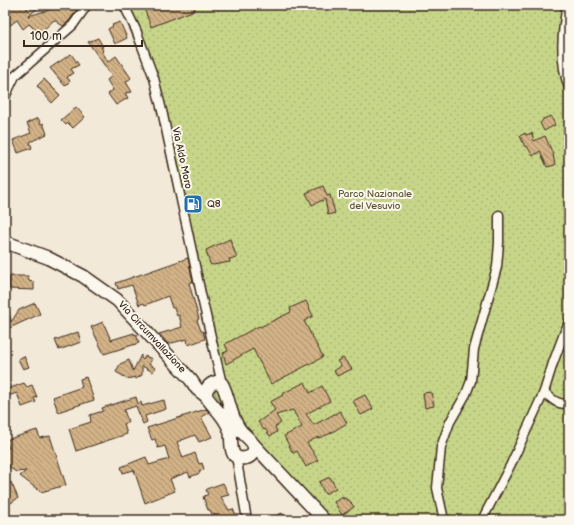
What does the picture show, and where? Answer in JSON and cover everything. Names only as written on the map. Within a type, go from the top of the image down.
[{"type":"main road","name":"Via Circumvallazione","points":[[5,242],[46,256],[84,276],[117,300],[191,380],[212,387]]},
{"type":"main road","points":[[212,387],[230,432],[233,453],[247,454],[267,460],[324,520]]},
{"type":"main road","points":[[212,387],[235,422],[247,454]]},
{"type":"street","points":[[5,97],[15,76],[73,25],[87,5]]},
{"type":"street","name":"Via Aldo Moro","points":[[124,5],[136,30],[154,78],[217,366],[212,387]]},
{"type":"street","points":[[567,5],[562,48],[563,67],[569,88]]},
{"type":"street","points":[[444,520],[437,488],[441,447],[450,422],[463,400],[471,381],[474,349],[497,267],[499,215]]},
{"type":"street","points":[[482,520],[511,464],[544,392],[555,357],[569,323]]},
{"type":"street","points":[[544,392],[561,405],[569,403]]},
{"type":"street","points":[[247,454],[239,475],[248,520]]},
{"type":"green space","name":"Parco Nazionale del Vesuvio","points":[[120,5],[569,5],[569,520],[318,520],[247,438],[215,394],[214,363],[171,176],[152,83]]},
{"type":"building","points":[[5,5],[24,5],[27,9],[31,5],[42,5],[28,16],[59,7],[60,5],[80,5],[69,21],[63,26],[54,20],[39,34],[29,24],[23,29],[17,20],[5,29]]},
{"type":"building","points":[[143,5],[194,5],[195,10],[151,27]]},
{"type":"building","points":[[120,22],[127,38],[115,44],[108,29],[113,26],[112,25]]},
{"type":"building","points":[[98,38],[103,47],[101,47],[103,50],[102,51],[108,62],[116,56],[131,78],[126,82],[132,92],[125,93],[128,98],[116,105],[108,94],[113,90],[107,80],[112,76],[88,42]]},
{"type":"building","points":[[71,54],[79,65],[71,69],[74,73],[67,77],[70,81],[65,86],[50,68]]},
{"type":"building","points":[[44,79],[60,95],[52,103],[37,86]]},
{"type":"building","points":[[76,107],[85,117],[73,128],[68,123],[66,125],[61,120]]},
{"type":"building","points":[[551,116],[555,125],[544,131],[540,123],[543,119]]},
{"type":"building","points":[[38,118],[41,124],[43,123],[47,134],[30,142],[32,148],[18,153],[13,140],[31,133],[27,123]]},
{"type":"building","points":[[525,133],[526,135],[532,133],[534,141],[545,136],[553,154],[555,165],[547,167],[540,151],[533,156],[527,146],[525,147],[520,136]]},
{"type":"building","points":[[323,186],[327,196],[330,195],[335,213],[328,215],[325,199],[312,205],[306,193]]},
{"type":"building","points":[[230,239],[237,258],[229,259],[230,262],[213,265],[210,264],[206,250]]},
{"type":"building","points":[[188,258],[193,281],[189,283],[199,319],[197,320],[201,331],[203,331],[205,339],[188,345],[187,339],[168,344],[159,334],[182,327],[179,315],[177,316],[174,308],[172,308],[168,296],[145,305],[144,303],[139,305],[132,285],[118,289],[116,283]]},
{"type":"building","points":[[10,276],[28,276],[29,281],[34,282],[34,290],[9,289]]},
{"type":"building","points":[[306,301],[313,316],[304,321],[323,357],[271,384],[253,349],[226,364],[223,353],[228,351],[225,344],[259,326],[260,327],[291,312],[290,308]]},
{"type":"building","points":[[35,303],[40,314],[5,330],[5,308],[8,308],[11,322],[19,310]]},
{"type":"building","points":[[103,322],[111,340],[134,333],[134,335],[136,334],[139,343],[104,354],[91,327]]},
{"type":"building","points":[[78,332],[81,342],[59,350],[55,340]]},
{"type":"building","points":[[141,355],[143,360],[145,356],[152,359],[149,364],[155,368],[153,372],[142,366],[142,375],[136,379],[135,377],[128,379],[116,372],[120,364],[129,360],[133,371]]},
{"type":"building","points":[[24,356],[29,367],[23,369],[18,359]]},
{"type":"building","points":[[343,358],[352,369],[337,376],[334,371],[341,366],[337,361]]},
{"type":"building","points":[[86,377],[94,400],[58,412],[53,397],[82,387],[80,379]]},
{"type":"building","points":[[305,382],[310,393],[322,386],[330,401],[306,414],[314,425],[340,411],[347,423],[329,434],[319,438],[318,437],[307,443],[318,460],[306,467],[297,451],[293,453],[284,436],[302,427],[293,410],[276,415],[281,423],[275,427],[277,432],[270,436],[258,422],[275,410],[270,402]]},
{"type":"building","points":[[24,383],[27,387],[32,385],[37,397],[34,398],[36,402],[22,407],[17,393],[5,397],[5,390]]},
{"type":"building","points":[[431,392],[434,406],[425,408],[423,393]]},
{"type":"building","points":[[365,395],[373,409],[361,415],[353,401]]},
{"type":"building","points":[[136,397],[138,404],[141,402],[142,406],[164,400],[166,409],[145,416],[147,422],[143,424],[136,406],[124,410],[128,422],[124,424],[127,434],[76,451],[69,429],[91,422],[90,415],[103,411],[102,408]]},
{"type":"building","points":[[206,409],[209,412],[201,417],[212,437],[199,442],[195,435],[177,442],[183,458],[195,453],[199,464],[202,463],[204,469],[199,471],[200,473],[190,477],[188,472],[170,479],[175,491],[145,503],[134,470],[123,473],[121,467],[146,457],[149,465],[169,459],[165,446],[158,448],[155,439],[152,440],[147,428]]},
{"type":"building","points":[[37,430],[40,438],[50,436],[66,485],[41,492],[20,476],[26,471],[16,472],[5,464],[5,450],[9,448],[6,440]]},
{"type":"building","points":[[330,477],[336,488],[325,494],[319,482]]},
{"type":"building","points":[[11,482],[18,498],[5,507],[5,487]]},
{"type":"building","points":[[223,483],[229,495],[221,497],[229,510],[233,509],[237,518],[233,520],[215,520],[210,510],[208,510],[203,497],[208,494],[206,490]]},
{"type":"building","points":[[343,497],[343,499],[345,498],[349,500],[354,507],[342,515],[334,502]]},
{"type":"building","points":[[282,513],[288,520],[266,520]]},
{"type":"waterway","points":[[38,61],[73,30]]},
{"type":"waterway","points":[[5,112],[11,93]]},
{"type":"place","name":"Q8","points":[[193,204]]}]
